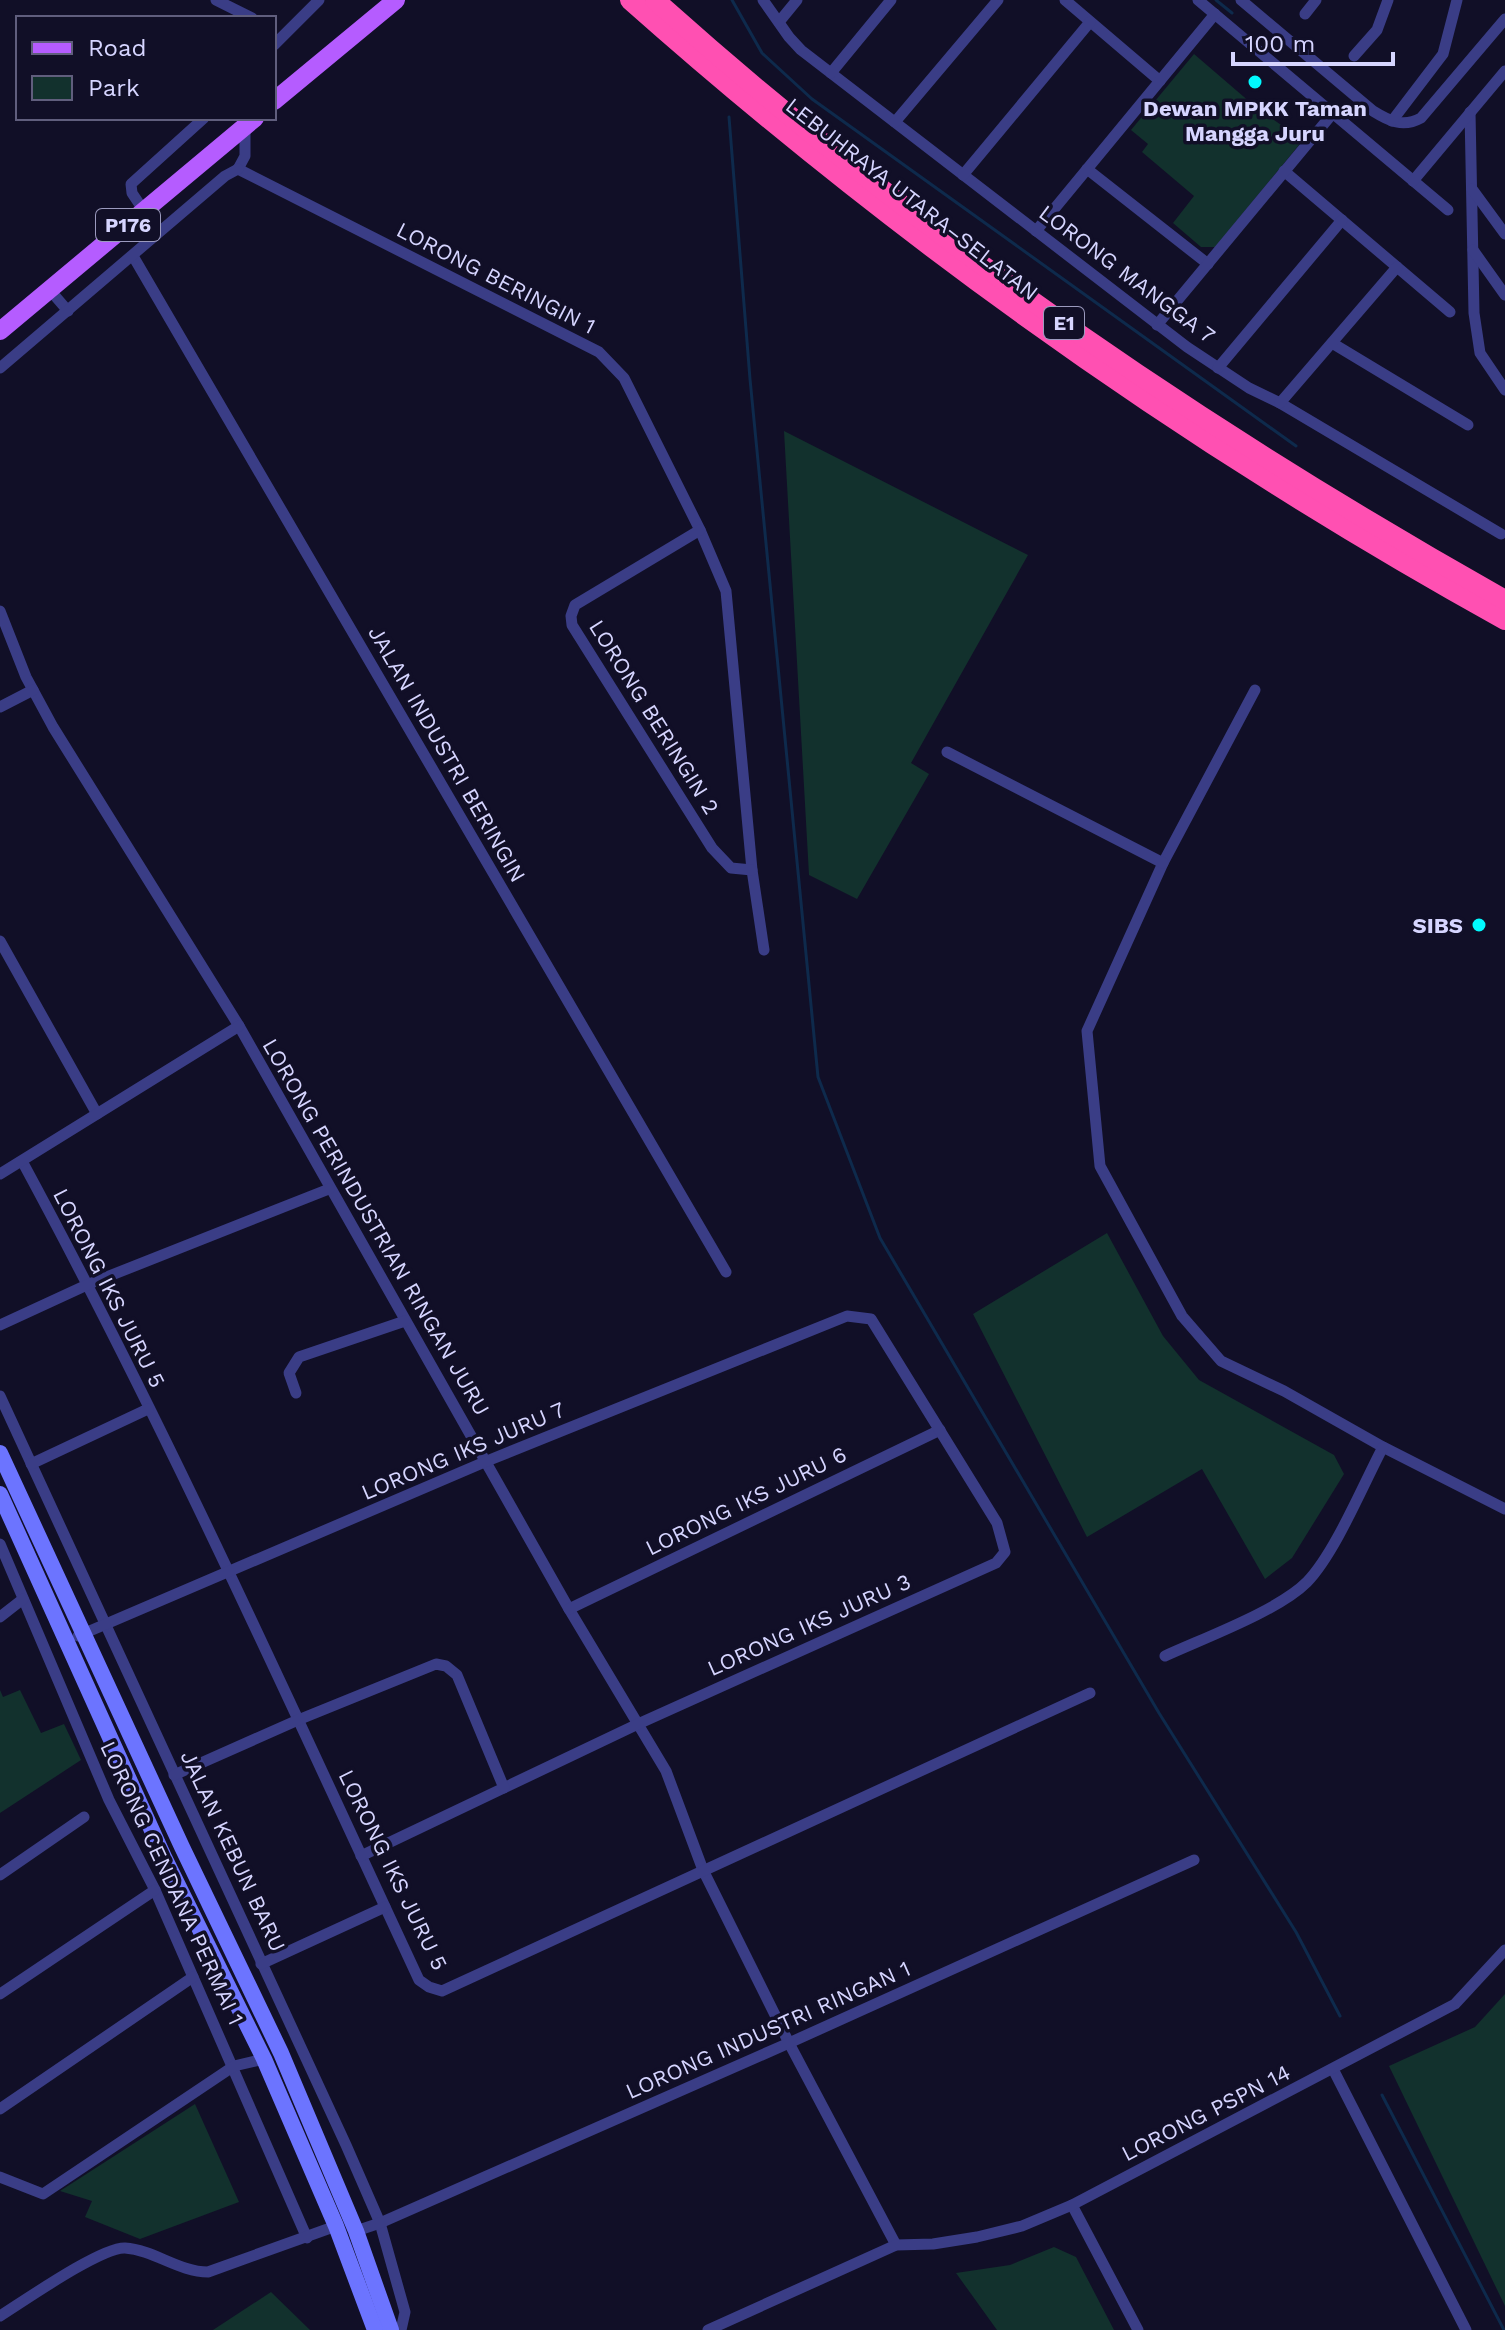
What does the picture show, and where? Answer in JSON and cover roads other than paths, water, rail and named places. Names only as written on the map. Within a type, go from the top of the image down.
[{"type":"highway","name":"LEBUHRAYA UTARA–SELATAN","points":[[630,0],[745,100],[851,186],[1061,342],[1304,503],[1505,620]]},
{"type":"highway","name":"LEBUHRAYA UTARA–SELATAN","points":[[655,0],[756,88],[864,174],[1061,321],[1308,485],[1505,600]]},
{"type":"main road","points":[[276,99],[396,0]]},
{"type":"main road","name":"P176","points":[[0,331],[250,123]]},
{"type":"street","points":[[216,0],[248,16]]},
{"type":"street","points":[[279,32],[319,0]]},
{"type":"street","name":"LORONG MANGGA 7","points":[[763,0],[801,50],[1157,325],[1218,368],[1501,534]]},
{"type":"street","points":[[779,22],[797,0]]},
{"type":"street","points":[[831,73],[891,0]]},
{"type":"street","points":[[895,122],[998,0]]},
{"type":"street","points":[[1065,0],[1160,81]]},
{"type":"street","points":[[1198,0],[1448,210]]},
{"type":"street","points":[[1241,0],[1373,111],[1406,124],[1421,118],[1505,19]]},
{"type":"street","points":[[1305,14],[1316,0]]},
{"type":"street","points":[[1354,56],[1377,30],[1388,0]]},
{"type":"street","points":[[1392,121],[1443,54],[1457,0]]},
{"type":"street","points":[[1036,231],[1215,14]]},
{"type":"street","points":[[963,175],[1090,22]]},
{"type":"street","points":[[1413,181],[1505,71]]},
{"type":"street","points":[[1470,112],[1474,313],[1480,353],[1505,390]]},
{"type":"street","points":[[1157,325],[1333,113]]},
{"type":"street","points":[[144,211],[132,193],[131,184],[202,120]]},
{"type":"street","points":[[0,368],[225,176],[238,169],[245,156],[250,123]]},
{"type":"street","points":[[1449,137],[1457,138],[1471,150]]},
{"type":"street","name":"LORONG BERINGIN 1","points":[[238,169],[599,352],[624,378],[700,530],[726,591],[752,870],[764,950]]},
{"type":"street","points":[[1087,169],[1208,264]]},
{"type":"street","points":[[1284,171],[1450,312]]},
{"type":"street","points":[[1472,188],[1505,234]]},
{"type":"street","points":[[1218,368],[1342,220]]},
{"type":"street","points":[[1473,250],[1505,295]]},
{"type":"street","name":"JALAN INDUSTRI BERINGIN","points":[[133,256],[726,1272]]},
{"type":"street","points":[[1280,403],[1397,267]]},
{"type":"street","points":[[49,289],[68,311]]},
{"type":"street","points":[[1332,343],[1468,425]]},
{"type":"street","name":"LORONG BERINGIN 2","points":[[700,530],[575,605],[572,625],[712,848],[731,868],[752,870]]},
{"type":"street","name":"LORONG PERINDUSTRIAN RINGAN JURU","points":[[0,611],[33,690],[239,1026],[569,1609],[666,1771],[703,1870],[789,2043],[896,2245]]},
{"type":"street","points":[[0,707],[33,690]]},
{"type":"street","points":[[1255,690],[1163,863],[1087,1031],[1100,1166],[1182,1316],[1221,1361],[1284,1391],[1383,1447],[1505,1509]]},
{"type":"street","points":[[947,752],[1163,863]]},
{"type":"street","points":[[0,941],[97,1114]]},
{"type":"street","points":[[0,1174],[239,1026]]},
{"type":"street","name":"LORONG IKS JURU 5","points":[[22,1161],[89,1284],[230,1573],[419,1980],[429,1987],[442,1991],[1090,1693]]},
{"type":"street","points":[[0,1325],[89,1284],[329,1189]]},
{"type":"street","name":"LORONG IKS JURU 7","points":[[66,1641],[487,1461],[847,1316],[862,1316],[876,1325],[940,1430]]},
{"type":"street","points":[[296,1393],[289,1373],[299,1357],[405,1321]]},
{"type":"street","name":"JALAN KEBUN BARU","points":[[0,1396],[380,2223],[405,2312],[401,2330]]},
{"type":"street","points":[[31,1464],[148,1409]]},
{"type":"street","name":"LORONG IKS JURU 3","points":[[361,1856],[638,1724],[996,1563],[1005,1552],[997,1523],[940,1430]]},
{"type":"street","name":"LORONG IKS JURU 6","points":[[569,1609],[940,1430]]},
{"type":"street","points":[[1165,1656],[1277,1605],[1307,1582],[1327,1554],[1383,1447]]},
{"type":"street","name":"JALAN KEBUN BARU","points":[[0,1453],[82,1634],[281,2053],[356,2231],[391,2330]]},
{"type":"street","points":[[0,1494],[164,1857],[264,2059],[336,2226],[375,2330]]},
{"type":"street","name":"LORONG CENDANA PERMAI 1","points":[[0,1544],[109,1800],[155,1890],[307,2238]]},
{"type":"street","points":[[0,1617],[23,1599]]},
{"type":"street","points":[[174,1775],[436,1664],[446,1666],[457,1675],[504,1788]]},
{"type":"street","points":[[59,1680],[81,1671]]},
{"type":"street","points":[[0,1875],[84,1817]]},
{"type":"street","name":"LORONG INDUSTRI RINGAN 1","points":[[356,2231],[789,2043],[1194,1860]]},
{"type":"street","points":[[0,1994],[155,1890]]},
{"type":"street","points":[[261,1964],[385,1907]]},
{"type":"street","name":"LORONG PSPN 14","points":[[896,2245],[933,2244],[977,2237],[1022,2226],[1072,2205],[1455,2004],[1505,1950]]},
{"type":"street","points":[[0,2109],[193,1977]]},
{"type":"street","points":[[0,2177],[38,2193],[50,2190],[234,2066],[264,2059]]},
{"type":"street","points":[[1333,2069],[1466,2330]]},
{"type":"street","points":[[325,2155],[346,2145]]},
{"type":"street","points":[[1072,2205],[1138,2330]]},
{"type":"street","points":[[0,2316],[97,2257],[123,2248],[196,2272],[208,2272],[336,2226]]},
{"type":"street","points":[[708,2330],[896,2245]]},
{"type":"waterway","points":[[732,0],[762,53],[812,99],[1296,446]]},
{"type":"waterway","points":[[1216,0],[1232,13]]},
{"type":"waterway","points":[[729,117],[750,379],[818,1077],[880,1238],[1159,1713],[1296,1932],[1340,2016]]},
{"type":"waterway","points":[[1382,2095],[1504,2330]]},
{"type":"place","name":"Dewan MPKK Taman Mangga Juru","points":[[1255,82]]},
{"type":"place","name":"SIBS","points":[[1479,925]]}]
